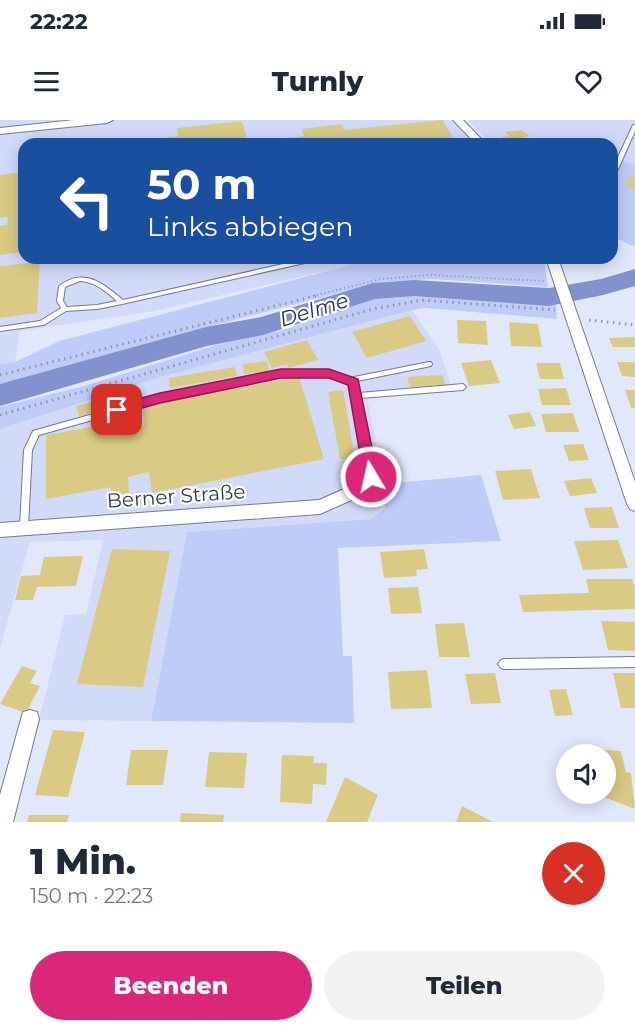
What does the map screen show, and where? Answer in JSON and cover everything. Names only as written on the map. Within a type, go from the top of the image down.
[{"type":"street","points":[[0,132],[107,120]]},
{"type":"street","points":[[458,120],[475,138]]},
{"type":"street","points":[[554,264],[635,504]]},
{"type":"street","name":"Berner Straße","points":[[0,530],[320,507],[351,493]]},
{"type":"street","points":[[3,822],[30,719]]},
{"type":"lane","points":[[618,163],[635,126]]},
{"type":"lane","points":[[0,329],[42,323],[65,309],[97,307],[291,264]]},
{"type":"lane","points":[[65,309],[60,301],[62,286],[73,279],[90,279],[122,302]]},
{"type":"lane","points":[[350,380],[429,364]]},
{"type":"lane","points":[[24,527],[28,450],[36,433],[160,398],[281,374],[329,373],[354,382],[371,477],[351,493]]},
{"type":"lane","points":[[357,396],[463,387]]},
{"type":"lane","points":[[503,664],[635,662]]},
{"type":"path","points":[[0,375],[381,279],[429,275],[560,283]]},
{"type":"path","points":[[0,415],[373,309],[422,300],[570,312],[635,325]]},
{"type":"shaded area","points":[[0,120],[452,120],[467,138],[18,138],[18,264],[355,264],[155,311],[20,331],[15,362],[0,364]]},
{"type":"shaded area","points":[[468,120],[635,120],[635,164],[618,160],[618,138],[485,138]]},
{"type":"shaded area","points":[[618,160],[635,164],[635,247],[618,239]]},
{"type":"shaded area","points":[[355,264],[545,264],[548,287],[433,279],[380,282],[204,328],[0,387],[0,364],[15,362],[59,341]]},
{"type":"shaded area","points":[[418,294],[556,305],[557,319],[424,308],[412,310],[164,376],[0,429],[0,407],[84,386],[216,345],[287,329],[371,298]]},
{"type":"shaded area","points":[[412,310],[439,349],[451,386],[366,392],[384,484],[385,508],[371,519],[187,532],[151,721],[39,720],[65,615],[86,614],[103,540],[30,542],[0,648],[0,429],[164,376]]},
{"type":"shaded area","points":[[481,475],[501,541],[338,548],[343,656],[352,656],[354,723],[151,721],[187,532],[371,519],[385,508],[384,484]]},
{"type":"building","points":[[442,120],[453,138],[285,138],[304,136],[302,129],[341,124],[344,130]]},
{"type":"building","points":[[242,121],[247,138],[167,138],[178,136],[177,128]]},
{"type":"building","points":[[522,130],[529,136],[503,138],[509,136],[505,132]]},
{"type":"building","points":[[18,173],[18,253],[0,255],[0,226],[7,225],[8,217],[0,218],[0,175]]},
{"type":"building","points":[[631,175],[635,176],[635,189],[626,187]]},
{"type":"building","points":[[40,264],[37,313],[0,318],[0,266]]},
{"type":"building","points":[[410,316],[426,341],[367,358],[352,332]]},
{"type":"building","points":[[457,320],[486,321],[488,345],[458,343]]},
{"type":"building","points":[[509,322],[538,324],[542,347],[511,346]]},
{"type":"building","points":[[635,337],[635,347],[613,347],[609,338]]},
{"type":"building","points":[[307,340],[318,360],[288,368],[287,364],[272,368],[264,352]]},
{"type":"building","points":[[491,360],[500,383],[469,386],[461,363]]},
{"type":"building","points":[[267,361],[269,371],[244,374],[243,364]]},
{"type":"building","points":[[617,362],[635,362],[635,377],[622,376]]},
{"type":"building","points":[[536,363],[560,363],[564,379],[540,379]]},
{"type":"building","points":[[235,367],[237,376],[170,388],[169,378]]},
{"type":"building","points":[[443,375],[445,385],[410,387],[407,377]]},
{"type":"building","points":[[299,377],[324,459],[152,493],[149,472],[128,477],[129,493],[112,496],[111,487],[46,499],[46,435],[124,421],[125,430],[144,426],[142,405]]},
{"type":"building","points":[[566,388],[571,405],[542,405],[538,389]]},
{"type":"building","points":[[343,390],[355,458],[340,459],[328,392]]},
{"type":"building","points":[[625,390],[635,390],[635,408],[631,408]]},
{"type":"building","points":[[118,395],[120,404],[79,416],[76,406]]},
{"type":"building","points":[[530,412],[536,426],[514,429],[508,415]]},
{"type":"building","points":[[573,413],[579,432],[546,432],[541,414]]},
{"type":"building","points":[[583,444],[589,460],[569,461],[563,445]]},
{"type":"building","points":[[531,469],[540,498],[503,500],[495,471]]},
{"type":"building","points":[[591,478],[597,493],[570,496],[564,481]]},
{"type":"building","points":[[612,507],[619,528],[590,528],[584,508]]},
{"type":"building","points":[[618,540],[628,568],[583,570],[574,541]]},
{"type":"building","points":[[112,549],[170,551],[143,687],[77,684]]},
{"type":"building","points":[[424,549],[428,569],[416,570],[417,576],[384,578],[380,552]]},
{"type":"building","points":[[83,556],[76,586],[37,587],[33,600],[15,600],[21,576],[40,575],[44,557]]},
{"type":"building","points":[[586,579],[632,579],[635,588],[635,609],[523,612],[519,595],[589,593]]},
{"type":"building","points":[[418,587],[422,613],[391,614],[388,588]]},
{"type":"building","points":[[601,621],[635,622],[635,651],[608,650]]},
{"type":"building","points":[[464,623],[470,657],[439,657],[435,624]]},
{"type":"building","points":[[22,666],[37,671],[30,683],[40,686],[26,713],[0,704]]},
{"type":"building","points":[[427,670],[432,708],[391,709],[388,672]]},
{"type":"building","points":[[495,673],[501,703],[471,704],[465,674]]},
{"type":"building","points":[[613,673],[635,673],[635,708],[621,708]]},
{"type":"building","points":[[566,689],[573,715],[555,716],[549,690]]},
{"type":"building","points":[[53,730],[85,732],[68,797],[35,795]]},
{"type":"building","points":[[131,750],[168,750],[163,785],[126,785]]},
{"type":"building","points":[[616,751],[621,751],[626,772],[631,773],[635,809],[616,802]]},
{"type":"building","points":[[209,752],[247,753],[244,788],[205,787]]},
{"type":"building","points":[[282,755],[314,756],[313,763],[327,763],[326,785],[313,784],[312,804],[280,802]]},
{"type":"building","points":[[345,777],[378,795],[367,822],[326,822]]},
{"type":"building","points":[[462,806],[493,822],[456,822]]},
{"type":"building","points":[[181,813],[224,815],[223,822],[180,822]]},
{"type":"building","points":[[29,815],[69,815],[67,822],[27,822]]},
{"type":"waterway","name":"Delme","points":[[0,395],[206,337],[263,326],[373,291],[414,288],[549,297],[603,287],[635,277]]},
{"type":"route","points":[[117,410],[160,398],[281,374],[329,373],[354,382],[371,477]]}]
